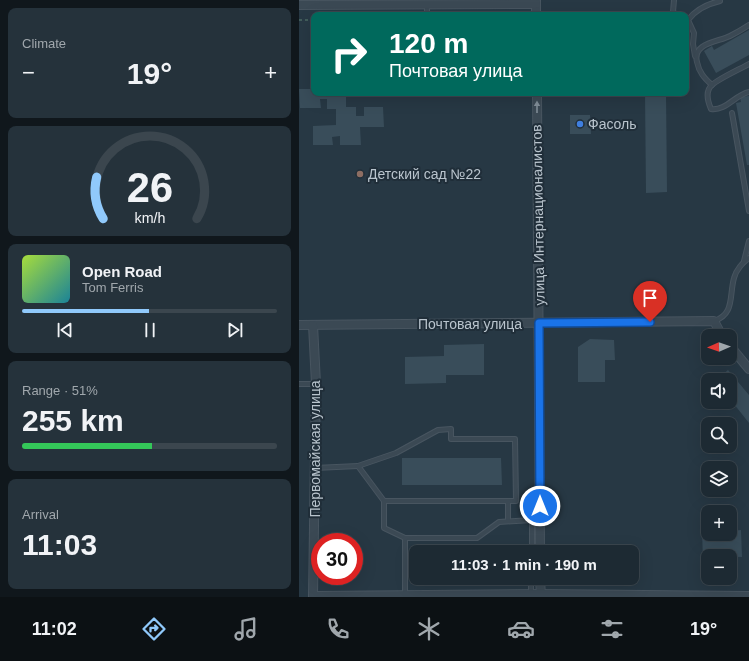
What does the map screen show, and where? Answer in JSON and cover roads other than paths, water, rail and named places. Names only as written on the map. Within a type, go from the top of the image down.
[{"type":"street","points":[[299,5],[350,3],[427,4],[536,2]]},
{"type":"street","name":"улица Интернационалистов","points":[[537,96],[540,545]]},
{"type":"street","points":[[714,321],[718,329]]},
{"type":"street","name":"Почтовая улица","points":[[299,325],[714,321]]},
{"type":"street","name":"Первомайская улица","points":[[313,325],[316,384],[313,596]]},
{"type":"street","points":[[737,354],[749,369]]},
{"type":"street","points":[[540,585],[541,596]]},
{"type":"street","points":[[313,596],[531,594],[541,596],[749,596]]},
{"type":"lane","points":[[673,12],[674,0]]},
{"type":"lane","points":[[689,17],[704,6],[719,1]]},
{"type":"lane","points":[[427,4],[427,12]]},
{"type":"lane","points":[[689,23],[694,34],[693,44],[698,67],[704,79],[712,85]]},
{"type":"lane","points":[[695,56],[698,50],[710,42],[730,36],[749,25]]},
{"type":"lane","points":[[749,64],[712,85],[708,94],[708,102],[711,109],[717,110],[725,107],[739,95],[749,92]]},
{"type":"lane","points":[[732,113],[749,211]]},
{"type":"lane","points":[[744,262],[749,241]]},
{"type":"lane","points":[[714,321],[721,318],[729,309],[734,276],[744,262],[749,258]]},
{"type":"lane","points":[[299,384],[316,384]]},
{"type":"lane","points":[[315,468],[358,466],[396,452],[438,430],[451,429],[451,439],[515,439],[516,501],[384,501]]},
{"type":"lane","points":[[358,466],[384,501],[384,528],[405,538],[477,538],[499,522],[532,520],[532,545]]},
{"type":"lane","points":[[508,502],[508,521]]},
{"type":"lane","points":[[402,596],[405,538]]},
{"type":"lane","points":[[531,585],[531,594]]},
{"type":"place","name":"Фасоль","points":[[580,124]]},
{"type":"place","name":"Детский сад №22","points":[[360,174]]}]
